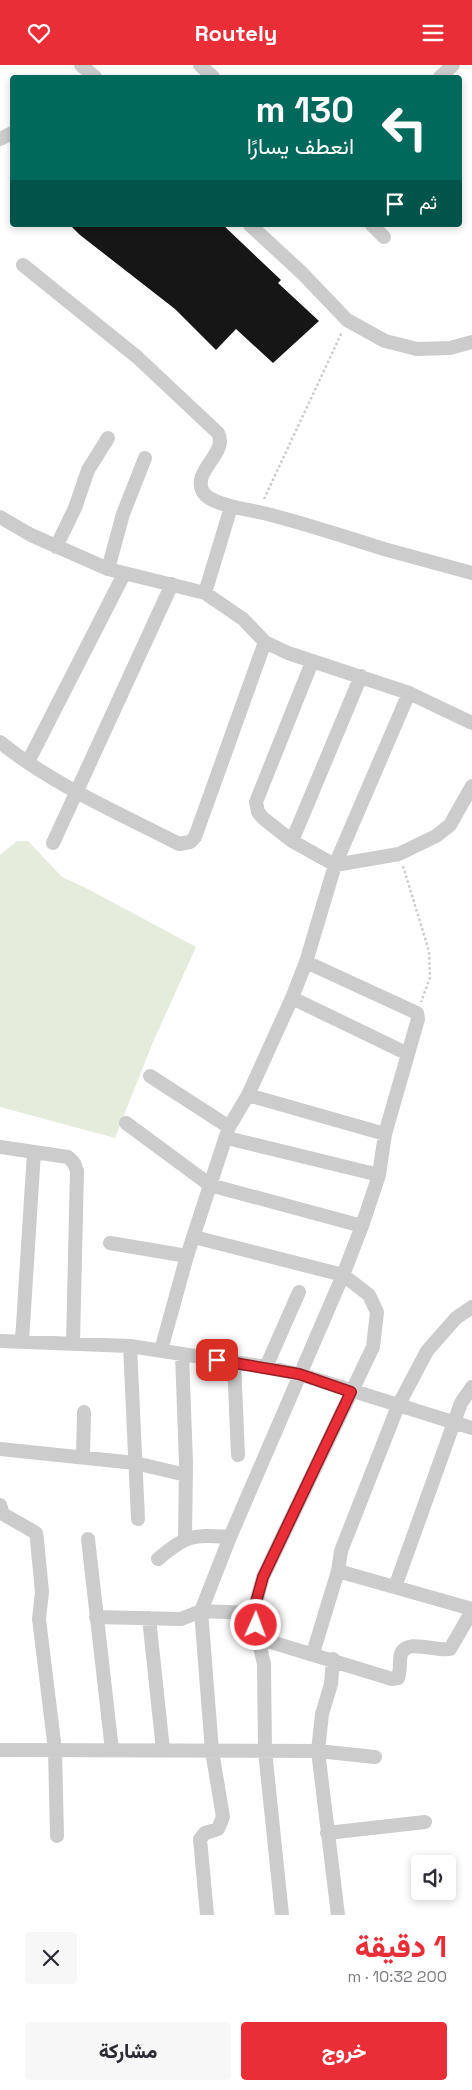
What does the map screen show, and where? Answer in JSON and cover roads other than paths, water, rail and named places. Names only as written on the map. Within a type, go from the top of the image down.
[{"type":"street","points":[[200,65],[211,75]]},
{"type":"street","points":[[442,75],[453,65]]},
{"type":"street","points":[[252,227],[302,273],[347,320],[385,341],[417,349],[450,348],[472,342]]},
{"type":"street","points":[[374,227],[384,237]]},
{"type":"street","points":[[23,265],[137,357],[218,433],[220,444],[203,476],[202,490],[206,496],[231,507],[258,512],[472,573]]},
{"type":"street","points":[[56,547],[75,508],[88,470],[108,438]]},
{"type":"street","points":[[108,569],[123,514],[145,458]]},
{"type":"street","points":[[205,593],[231,507]]},
{"type":"street","points":[[0,517],[56,547],[108,569],[205,593],[243,619],[265,642],[312,662],[361,676],[409,693],[472,723]]},
{"type":"street","points":[[28,762],[124,574]]},
{"type":"street","points":[[53,843],[172,584]]},
{"type":"street","points":[[0,743],[28,762],[78,791],[179,844],[190,842],[195,837],[265,642]]},
{"type":"street","points":[[312,662],[256,802],[258,812],[263,818],[292,841],[335,865],[399,854],[436,836],[450,825],[472,786]]},
{"type":"street","points":[[292,841],[361,676]]},
{"type":"street","points":[[161,1350],[187,1256],[228,1132],[248,1095],[292,998],[306,961],[335,865],[409,693]]},
{"type":"street","points":[[206,1915],[200,1839],[205,1833],[218,1829],[224,1817],[212,1751],[201,1611],[230,1537],[343,1275],[362,1226],[379,1175],[385,1134],[418,1019],[416,1013],[306,961]]},
{"type":"street","points":[[292,998],[408,1054]]},
{"type":"street","points":[[150,1076],[228,1132],[379,1175]]},
{"type":"street","points":[[248,1095],[385,1134]]},
{"type":"street","points":[[126,1123],[210,1185],[362,1226]]},
{"type":"street","points":[[0,1147],[68,1157],[74,1163],[77,1171],[73,1343]]},
{"type":"street","points":[[22,1341],[34,1152]]},
{"type":"street","points":[[194,1237],[343,1275],[369,1295],[377,1312],[373,1347],[263,1577],[253,1613],[264,1663],[265,1751],[282,1915]]},
{"type":"street","points":[[110,1243],[187,1256]]},
{"type":"street","points":[[266,1367],[299,1292]]},
{"type":"street","points":[[313,1653],[338,1571],[340,1551],[398,1406],[428,1351],[456,1319],[472,1307]]},
{"type":"street","points":[[0,1341],[130,1346],[266,1367],[299,1374],[472,1429]]},
{"type":"street","points":[[130,1346],[138,1519]]},
{"type":"street","points":[[182,1354],[186,1475],[185,1539]]},
{"type":"street","points":[[234,1363],[238,1455]]},
{"type":"street","points":[[395,1587],[461,1403],[472,1387]]},
{"type":"street","points":[[83,1457],[84,1412]]},
{"type":"street","points":[[0,1449],[135,1463],[186,1475]]},
{"type":"street","points":[[0,1505],[4,1514],[36,1533],[42,1592],[39,1619],[55,1750],[57,1837]]},
{"type":"street","points":[[158,1559],[185,1539],[196,1535],[230,1537]]},
{"type":"street","points":[[88,1539],[112,1750]]},
{"type":"street","points":[[258,1638],[313,1653],[392,1679],[398,1678],[401,1653],[406,1647],[450,1649],[472,1610],[338,1571]]},
{"type":"street","points":[[96,1617],[181,1619],[201,1611],[253,1613]]},
{"type":"street","points":[[149,1618],[163,1750]]},
{"type":"street","points":[[332,1659],[331,1684],[322,1714],[318,1751],[338,1915]]},
{"type":"street","points":[[0,1750],[318,1751],[375,1757]]},
{"type":"street","points":[[327,1833],[425,1822]]}]
